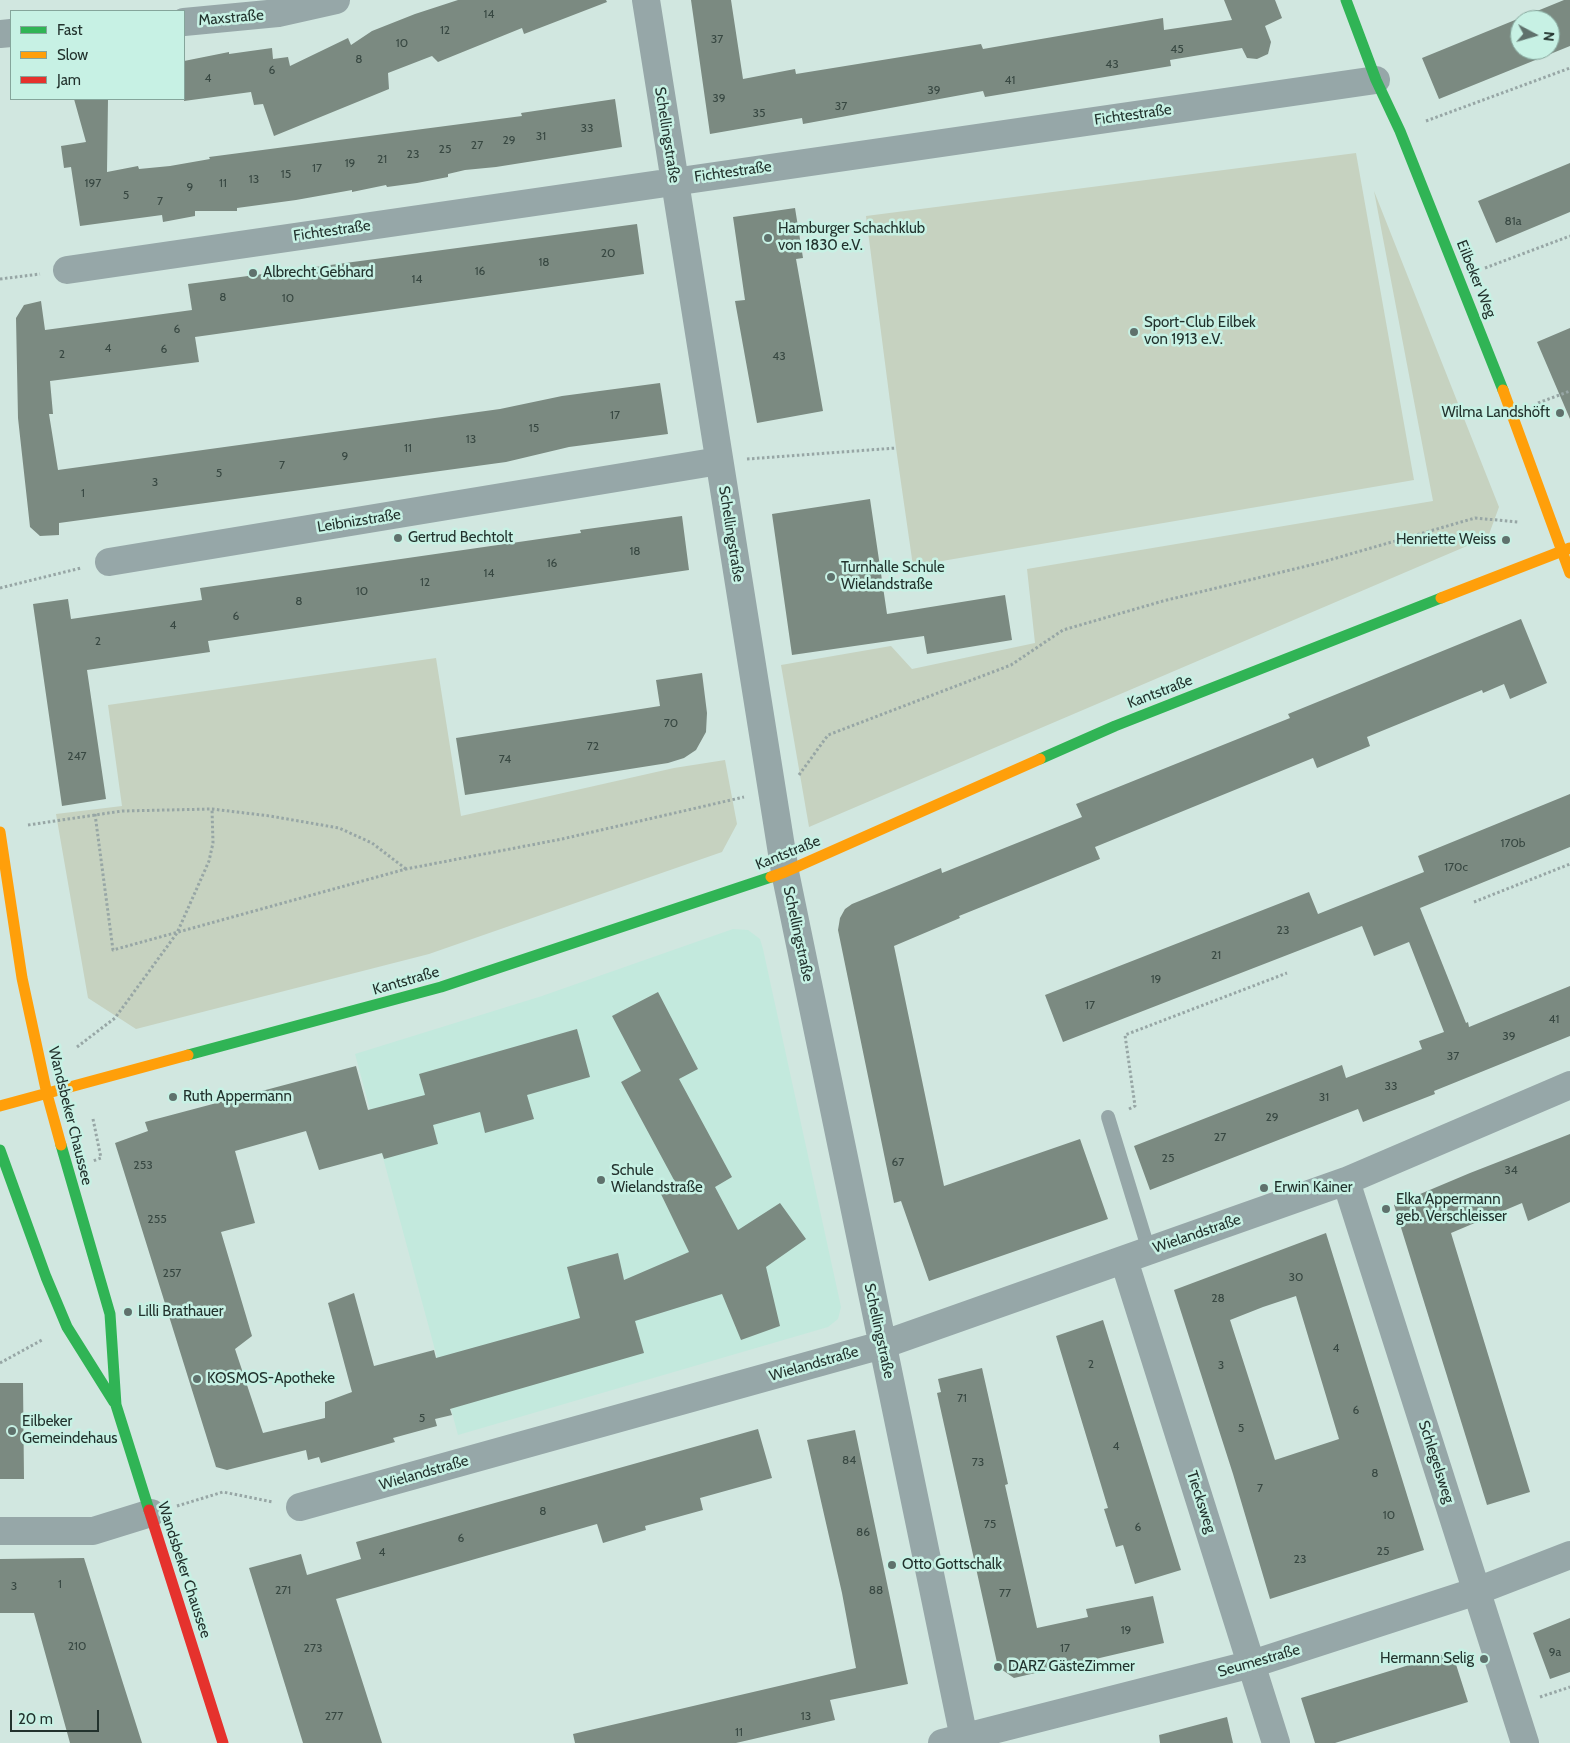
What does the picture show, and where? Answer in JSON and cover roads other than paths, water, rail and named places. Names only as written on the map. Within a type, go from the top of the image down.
[{"type":"street","name":"Maxstraße","points":[[185,22],[278,14],[336,0]]},
{"type":"street","name":"Schellingstraße","points":[[646,0],[785,872],[882,1345],[957,1741]]},
{"type":"street","name":"Eilbeker Weg","points":[[1346,0],[1376,80],[1400,131],[1566,550],[1570,573]]},
{"type":"street","name":"Fichtestraße","points":[[67,270],[1376,80]]},
{"type":"street","name":"Leibnizstraße","points":[[109,562],[720,461]]},
{"type":"street","name":"Kantstraße","points":[[0,1106],[442,987],[785,872],[1115,726],[1566,550]]},
{"type":"street","name":"Wandsbeker Chaussee","points":[[0,832],[22,978],[47,1094],[110,1314],[116,1405]]},
{"type":"street","name":"Wielandstraße","points":[[300,1507],[882,1345],[1346,1181],[1570,1084]]},
{"type":"street","name":"Wandsbeker Chaussee","points":[[0,1150],[46,1277],[67,1327],[116,1405],[223,1743]]},
{"type":"street","name":"Schlegelsweg","points":[[1346,1181],[1525,1743]]},
{"type":"street","name":"Tiecksweg","points":[[1137,1256],[1276,1743]]},
{"type":"street","points":[[0,1531],[93,1531],[151,1513]]},
{"type":"street","name":"Seumestraße","points":[[957,1741],[1252,1664],[1477,1591],[1570,1555]]},
{"type":"lane","points":[[1108,1117],[1137,1256]]},
{"type":"place","name":"Hamburger Schachklub von 1830 e.V.","points":[[768,238]]},
{"type":"place","name":"Albrecht Gebhard","points":[[253,273]]},
{"type":"place","name":"Sport-Club Eilbek von 1913 e.V.","points":[[1134,332]]},
{"type":"place","name":"Wilma Landshöft","points":[[1560,413]]},
{"type":"place","name":"Gertrud Bechtolt","points":[[398,538]]},
{"type":"place","name":"Henriette Weiss","points":[[1506,540]]},
{"type":"place","name":"Turnhalle Schule Wielandstraße","points":[[831,577]]},
{"type":"place","name":"Ruth Appermann","points":[[173,1097]]},
{"type":"place","name":"Schule Wielandstraße","points":[[601,1180]]},
{"type":"place","name":"Erwin Kainer","points":[[1264,1188]]},
{"type":"place","name":"Elka Appermann geb. Verschleisser","points":[[1386,1209]]},
{"type":"place","name":"Lilli Brathauer","points":[[128,1312]]},
{"type":"place","name":"KOSMOS-Apotheke","points":[[197,1379]]},
{"type":"place","name":"Eilbeker Gemeindehaus","points":[[12,1431]]},
{"type":"place","name":"Otto Gottschalk","points":[[892,1565]]},
{"type":"place","name":"Hermann Selig","points":[[1484,1659]]},
{"type":"place","name":"DARZ GästeZimmer","points":[[998,1667]]}]
